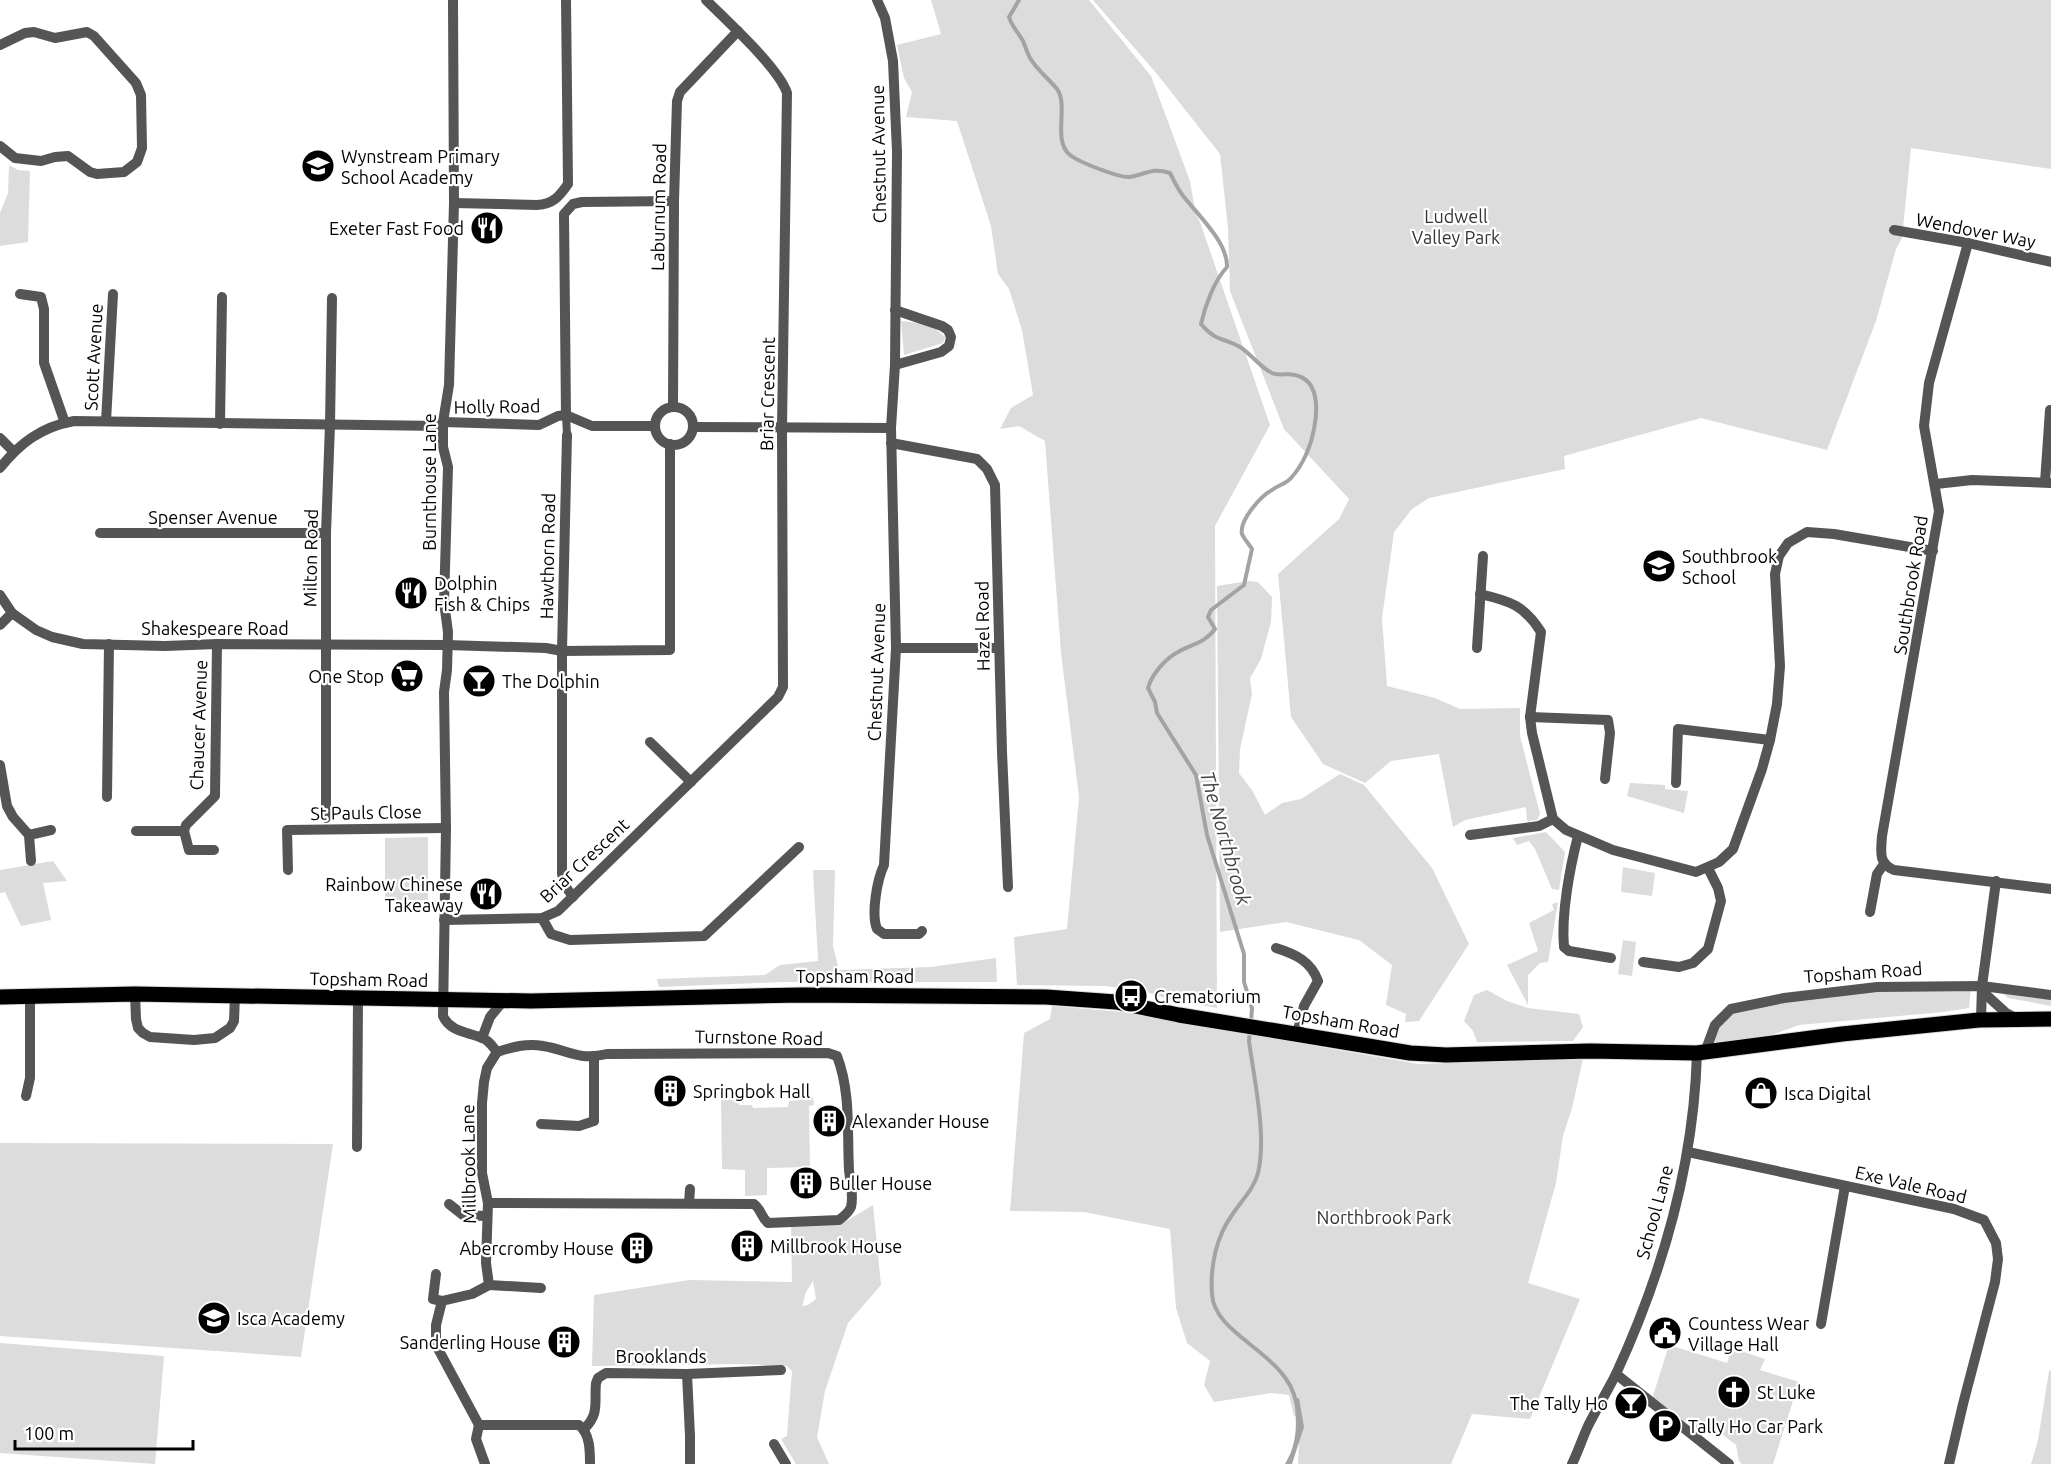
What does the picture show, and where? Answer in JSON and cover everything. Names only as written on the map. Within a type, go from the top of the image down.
[{"type":"main road","name":"Topsham Road","points":[[0,997],[135,994],[504,1000],[801,994],[1046,997],[1116,1002],[1179,1015],[1410,1053],[1446,1055],[1590,1051],[1701,1053],[1842,1034],[1981,1019],[2051,1019]]},
{"type":"street","name":"Burnthouse Lane","points":[[443,999],[446,828],[444,692],[447,645],[444,602],[448,467],[443,447],[443,424],[449,385],[454,203],[453,0]]},
{"type":"street","points":[[454,203],[550,204],[557,199],[568,184],[566,0]]},
{"type":"street","name":"Briar Crescent","points":[[444,920],[542,918],[558,911],[778,697],[783,687],[782,428],[787,93],[781,79],[738,31],[706,0]]},
{"type":"street","name":"Chestnut Avenue","points":[[877,0],[885,18],[893,61],[897,152],[895,365],[891,428],[896,648],[884,865],[880,873],[875,902],[875,925],[884,934],[919,934],[922,931]]},
{"type":"street","name":"Laburnum Road","points":[[673,407],[677,101],[680,92],[738,31]]},
{"type":"street","points":[[0,45],[25,33],[34,32],[55,38],[81,32],[91,34],[136,83],[141,95],[142,112],[141,154],[130,169],[118,174],[90,172],[68,156],[41,161],[15,159],[0,146]]},
{"type":"street","name":"Hawthorn Road","points":[[573,897],[566,887],[562,874],[562,651],[567,435],[564,214],[573,204],[582,202],[674,201]]},
{"type":"street","name":"Wendover Way","points":[[1894,230],[1968,243],[2051,262]]},
{"type":"street","name":"Southbrook Road","points":[[1870,912],[1877,874],[1884,864],[1881,854],[1882,836],[1939,511],[1924,426],[1929,383],[1968,243]]},
{"type":"street","points":[[20,294],[41,297],[44,309],[44,363],[65,423]]},
{"type":"street","name":"Scott Avenue","points":[[106,421],[113,294]]},
{"type":"street","points":[[220,424],[222,297]]},
{"type":"street","name":"Milton Road","points":[[326,818],[326,533],[332,298]]},
{"type":"street","points":[[895,310],[942,326],[948,330],[951,337],[949,346],[941,352],[895,365]]},
{"type":"street","points":[[1936,484],[1972,480],[2048,482],[2050,409],[2041,400]]},
{"type":"street","points":[[673,407],[689,415],[693,428],[691,434],[682,443],[669,444],[659,438],[655,426],[659,415],[673,407]]},
{"type":"street","name":"Holly Road","points":[[443,424],[539,425],[558,416],[566,415],[592,426],[655,426]]},
{"type":"street","points":[[0,468],[13,451],[33,436],[65,423],[106,421],[330,425],[443,424]]},
{"type":"street","points":[[693,428],[891,428]]},
{"type":"street","points":[[0,438],[13,451]]},
{"type":"street","name":"Hazel Road","points":[[891,443],[977,459],[992,476],[996,495],[998,648],[1008,887]]},
{"type":"street","name":"Shakespeare Road","points":[[0,596],[12,613],[36,630],[52,637],[83,644],[473,645],[488,648],[546,648],[562,651],[670,650],[669,444]]},
{"type":"street","points":[[1480,594],[1499,598],[1524,609],[1541,632],[1530,713],[1532,733],[1553,819],[1566,830],[1613,850],[1696,872],[1719,862],[1733,849],[1770,741],[1777,704],[1780,666],[1775,574],[1779,556],[1788,543],[1807,532],[1834,534],[1933,551]]},
{"type":"street","name":"Spenser Avenue","points":[[100,533],[326,533]]},
{"type":"street","points":[[1477,648],[1483,556]]},
{"type":"street","points":[[0,624],[12,613]]},
{"type":"street","points":[[108,797],[109,644]]},
{"type":"street","name":"Chaucer Avenue","points":[[184,831],[186,825],[215,796],[217,644]]},
{"type":"street","points":[[896,648],[998,648]]},
{"type":"street","points":[[1530,713],[1608,720],[1610,733],[1605,779]]},
{"type":"street","points":[[1676,783],[1678,729],[1770,741]]},
{"type":"street","points":[[650,742],[691,782]]},
{"type":"street","points":[[0,765],[9,811],[28,835],[31,861]]},
{"type":"street","points":[[1470,835],[1539,826],[1553,819]]},
{"type":"street","name":"St Pauls Close","points":[[288,870],[281,829],[446,828]]},
{"type":"street","points":[[28,835],[51,830]]},
{"type":"street","points":[[136,831],[184,831],[189,850],[214,850]]},
{"type":"street","points":[[1578,836],[1563,933],[1564,947],[1569,951],[1611,958]]},
{"type":"street","points":[[542,918],[551,934],[570,939],[704,936],[799,847]]},
{"type":"street","points":[[1884,864],[1894,870],[2051,889]]},
{"type":"street","points":[[1643,962],[1679,967],[1693,963],[1708,949],[1721,901],[1718,888],[1708,868]]},
{"type":"street","points":[[1981,1019],[1982,989],[1996,881]]},
{"type":"street","points":[[1276,948],[1299,956],[1316,975],[1318,981],[1304,1006],[1297,1034]]},
{"type":"street","name":"Topsham Road","points":[[1701,1053],[1718,1020],[1731,1009],[1784,998],[1877,987],[1982,989],[2051,995]]},
{"type":"street","points":[[1982,989],[2006,1013],[2018,1019]]},
{"type":"street","points":[[135,994],[136,1019],[138,1028],[143,1033],[150,1037],[194,1040],[215,1038],[230,1028],[234,1021],[235,995]]},
{"type":"street","points":[[26,1096],[30,1078],[30,997]]},
{"type":"street","points":[[357,1147],[358,999]]},
{"type":"street","points":[[443,999],[444,1020],[456,1030],[488,1041],[497,1052]]},
{"type":"street","points":[[482,1038],[490,1017],[504,1000]]},
{"type":"street","name":"Turnstone Road","points":[[488,1203],[754,1204],[758,1207],[763,1219],[768,1222],[838,1220],[851,1206],[849,1109],[837,1056],[828,1053],[607,1053],[594,1057],[568,1054],[544,1046],[527,1045],[497,1052]]},
{"type":"street","name":"Millbrook Lane","points":[[489,1285],[486,1263],[488,1203],[482,1173],[482,1103],[488,1068],[497,1052]]},
{"type":"street","name":"School Lane","points":[[1572,1464],[1588,1426],[1616,1374],[1652,1284],[1668,1233],[1688,1152],[1701,1053]]},
{"type":"street","points":[[541,1124],[579,1126],[594,1121],[594,1057]]},
{"type":"street","name":"Exe Vale Road","points":[[1688,1152],[1954,1209],[1984,1220],[1996,1243],[1998,1259],[1995,1282],[1949,1464]]},
{"type":"street","points":[[1821,1324],[1845,1186]]},
{"type":"street","points":[[689,1203],[690,1189]]},
{"type":"street","points":[[449,1204],[463,1215],[486,1216]]},
{"type":"street","points":[[436,1274],[438,1300],[436,1346],[479,1425],[476,1439],[485,1464]]},
{"type":"street","points":[[438,1300],[472,1294],[489,1285],[542,1288]]},
{"type":"street","name":"Brooklands","points":[[584,1429],[595,1415],[596,1383],[598,1378],[606,1373],[687,1374],[782,1370]]},
{"type":"street","points":[[687,1374],[690,1464]]},
{"type":"street","points":[[1616,1374],[1729,1464]]},
{"type":"street","points":[[479,1425],[579,1425],[584,1429],[590,1448],[590,1464]]},
{"type":"street","points":[[774,1444],[786,1464]]},
{"type":"green space","points":[[931,0],[1089,0],[1151,76],[1190,181],[1196,215],[1270,425],[1215,526],[1217,1008],[1165,998],[1143,991],[1105,986],[1017,985],[1014,937],[1067,929],[1079,797],[1061,653],[1045,441],[1019,426],[1000,429],[1011,408],[1033,395],[1022,330],[1009,289],[998,274],[991,226],[957,121],[906,117],[912,92],[904,78],[897,45],[941,34]]},
{"type":"green space","name":"Ludwell Valley Park","points":[[1093,0],[2051,0],[2051,169],[1911,148],[1902,238],[1896,249],[1876,321],[1827,450],[1701,418],[1564,456],[1565,469],[1429,498],[1412,509],[1394,532],[1382,618],[1387,686],[1435,698],[1460,709],[1520,708],[1520,736],[1540,814],[1537,820],[1527,821],[1526,807],[1465,820],[1453,827],[1439,754],[1391,761],[1365,783],[1323,764],[1291,717],[1278,574],[1339,519],[1349,499],[1284,429],[1230,291],[1228,228],[1220,154],[1157,74]]},
{"type":"green space","points":[[9,165],[18,170],[30,171],[28,242],[0,246],[0,213],[8,193]]},
{"type":"green space","points":[[901,321],[919,323],[936,330],[945,337],[943,343],[904,355]]},
{"type":"green space","points":[[1248,581],[1258,582],[1272,597],[1271,622],[1261,659],[1250,678],[1252,694],[1240,749],[1239,773],[1252,790],[1265,815],[1282,803],[1301,799],[1340,774],[1364,785],[1432,868],[1469,944],[1419,1021],[1405,1022],[1406,1014],[1386,1005],[1392,965],[1359,940],[1286,922],[1220,932],[1217,586]]},
{"type":"green space","points":[[1630,783],[1665,785],[1665,789],[1688,791],[1684,813],[1627,796]]},
{"type":"green space","points":[[1546,832],[1565,852],[1559,890],[1552,889],[1535,849],[1529,841],[1517,845],[1513,838]]},
{"type":"green space","points":[[428,837],[428,900],[385,901],[385,838]]},
{"type":"green space","points":[[53,861],[67,881],[43,883],[51,920],[21,926],[5,892],[0,893],[0,870]]},
{"type":"green space","points":[[1623,867],[1655,873],[1652,896],[1621,892]]},
{"type":"green space","points":[[813,870],[835,870],[833,946],[839,970],[931,967],[996,958],[997,982],[785,982],[659,987],[657,979],[765,975],[780,965],[818,961]]},
{"type":"green space","points":[[1558,902],[1548,962],[1540,963],[1528,975],[1528,1005],[1507,965],[1538,951],[1529,923],[1554,910],[1552,904]]},
{"type":"green space","points":[[1623,940],[1636,942],[1632,976],[1618,974]]},
{"type":"green space","points":[[1971,987],[1969,1008],[1799,1025],[1764,1038],[1711,1044],[1717,1029],[1727,1015],[1742,1010],[1815,997],[1885,989]]},
{"type":"green space","points":[[1487,990],[1507,1001],[1528,1008],[1579,1014],[1583,1027],[1573,1041],[1477,1042],[1473,1031],[1464,1021],[1474,995]]},
{"type":"green space","points":[[2002,992],[2051,999],[2051,1006],[2008,998]]},
{"type":"green space","name":"Northbrook Park","points":[[1052,1006],[1122,1012],[1418,1064],[1583,1059],[1563,1136],[1556,1183],[1528,1283],[1580,1299],[1530,1419],[1472,1414],[1451,1464],[1298,1464],[1300,1416],[1294,1416],[1289,1395],[1272,1393],[1214,1402],[1204,1385],[1210,1361],[1187,1343],[1176,1308],[1170,1229],[1084,1212],[1010,1211],[1024,1033],[1050,1019]]},
{"type":"green space","points":[[800,1097],[813,1097],[814,1105],[809,1106],[810,1167],[767,1168],[767,1195],[745,1196],[745,1170],[722,1169],[721,1099],[739,1099],[739,1105],[752,1105],[753,1108],[788,1107],[789,1101],[800,1100]]},
{"type":"green space","points":[[0,1143],[333,1144],[301,1357],[0,1336]]},
{"type":"green space","points":[[873,1205],[881,1285],[848,1323],[825,1391],[817,1437],[829,1464],[796,1464],[781,1439],[787,1436],[792,1371],[787,1366],[738,1364],[592,1366],[594,1295],[689,1280],[792,1282],[791,1225],[843,1223]],"holes":[[[813,1281],[816,1299],[802,1306],[806,1292]]]},
{"type":"green space","points":[[0,1343],[164,1356],[155,1464],[0,1453]]},
{"type":"green space","points":[[1669,1345],[1727,1363],[1732,1348],[1765,1359],[1760,1370],[1799,1382],[1773,1464],[1742,1464],[1739,1461],[1736,1445],[1715,1429],[1699,1431],[1652,1399]]},
{"type":"green space","points":[[2051,1370],[2051,1464],[2031,1464],[2038,1440]]},
{"type":"shaded area","points":[[1299,1398],[1304,1427],[1292,1464],[1285,1464],[1296,1432],[1294,1399]]},
{"type":"waterway","name":"The Northbrook","points":[[1019,0],[1009,17],[1029,56],[1057,89],[1060,96],[1061,132],[1065,149],[1082,162],[1125,177],[1154,171],[1170,173],[1182,194],[1218,239],[1226,258],[1227,267],[1211,294],[1201,324],[1215,336],[1244,350],[1268,371],[1303,378],[1309,383],[1315,396],[1314,429],[1303,461],[1289,480],[1267,493],[1257,503],[1244,522],[1242,534],[1252,549],[1244,585],[1211,610],[1208,617],[1215,629],[1211,634],[1168,659],[1156,672],[1148,688],[1155,702],[1157,713],[1196,775],[1207,835],[1244,954],[1244,982],[1252,1008],[1251,1022]]},
{"type":"waterway","name":"The Northbrook","points":[[1250,1030],[1249,1041],[1261,1142],[1258,1173],[1254,1184],[1226,1224],[1218,1243],[1213,1263],[1212,1294],[1216,1309],[1225,1322],[1279,1370],[1290,1385],[1296,1402]]},
{"type":"place","name":"Wynstream Primary School Academy","points":[[318,166]]},
{"type":"place","name":"Exeter Fast Food","points":[[487,228]]},
{"type":"place","name":"Southbrook School","points":[[1659,566]]},
{"type":"place","name":"Dolphin Fish & Chips","points":[[411,593]]},
{"type":"place","name":"One Stop","points":[[407,676]]},
{"type":"place","name":"The Dolphin","points":[[479,681]]},
{"type":"place","name":"Rainbow Chinese Takeaway","points":[[486,894]]},
{"type":"place","name":"Crematorium","points":[[1131,996]]},
{"type":"place","name":"Springbok Hall","points":[[670,1091]]},
{"type":"place","name":"Isca Digital","points":[[1761,1093]]},
{"type":"place","name":"Alexander House","points":[[829,1121]]},
{"type":"place","name":"Buller House","points":[[806,1183]]},
{"type":"place","name":"Millbrook House","points":[[747,1246]]},
{"type":"place","name":"Abercromby House","points":[[637,1248]]},
{"type":"place","name":"Isca Academy","points":[[214,1318]]},
{"type":"place","name":"Countess Wear Village Hall","points":[[1665,1333]]},
{"type":"place","name":"Sanderling House","points":[[564,1342]]},
{"type":"place","name":"St Luke","points":[[1734,1392]]},
{"type":"place","name":"The Tally Ho","points":[[1631,1403]]},
{"type":"place","name":"Tally Ho Car Park","points":[[1665,1426]]}]
